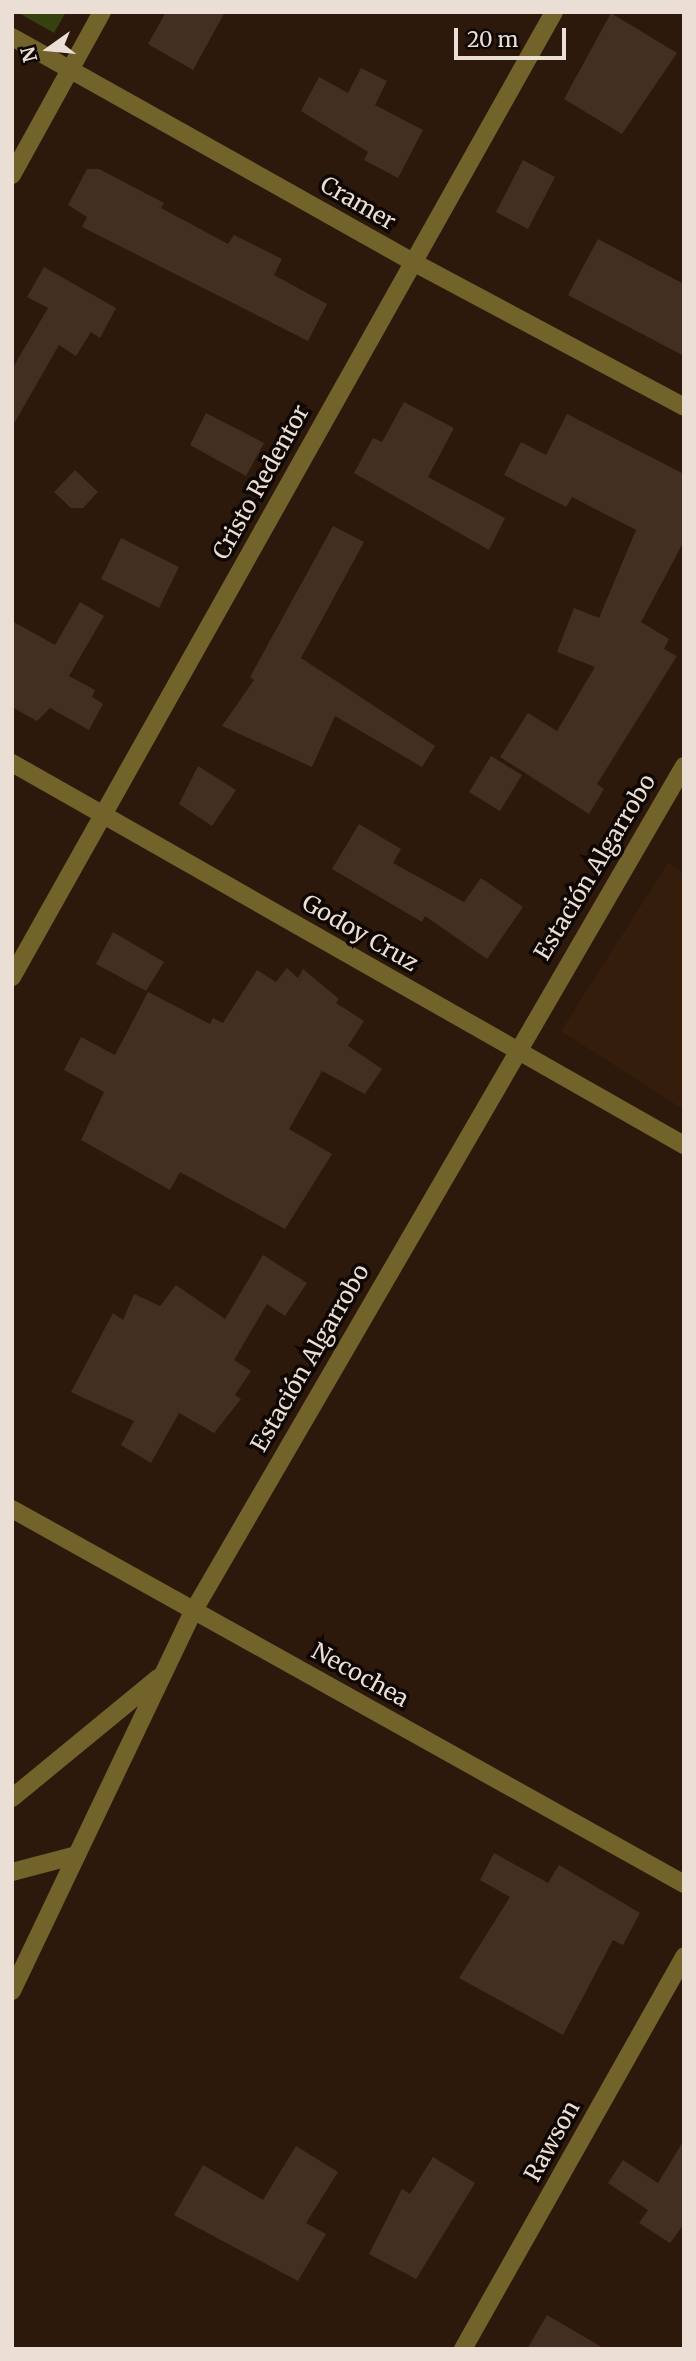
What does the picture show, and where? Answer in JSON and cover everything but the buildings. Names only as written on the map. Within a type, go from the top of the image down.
[{"type":"street","points":[[12,174],[102,12]]},
{"type":"street","name":"Cristo Redentor","points":[[12,977],[101,814],[554,12]]},
{"type":"street","name":"Cramer","points":[[12,37],[413,262],[684,407]]},
{"type":"street","name":"Godoy Cruz","points":[[12,763],[684,1145]]},
{"type":"street","name":"Estación Algarrobo","points":[[12,1991],[194,1610],[516,1049],[684,766]]},
{"type":"street","name":"Necochea","points":[[12,1508],[684,1884]]},
{"type":"street","points":[[12,1798],[162,1675]]},
{"type":"street","points":[[12,1872],[77,1855]]},
{"type":"street","name":"Rawson","points":[[463,2349],[684,1956]]},
{"type":"shaded area","points":[[668,863],[684,873],[684,1110],[561,1031]]},
{"type":"green space","points":[[17,12],[66,12],[54,33]]}]
